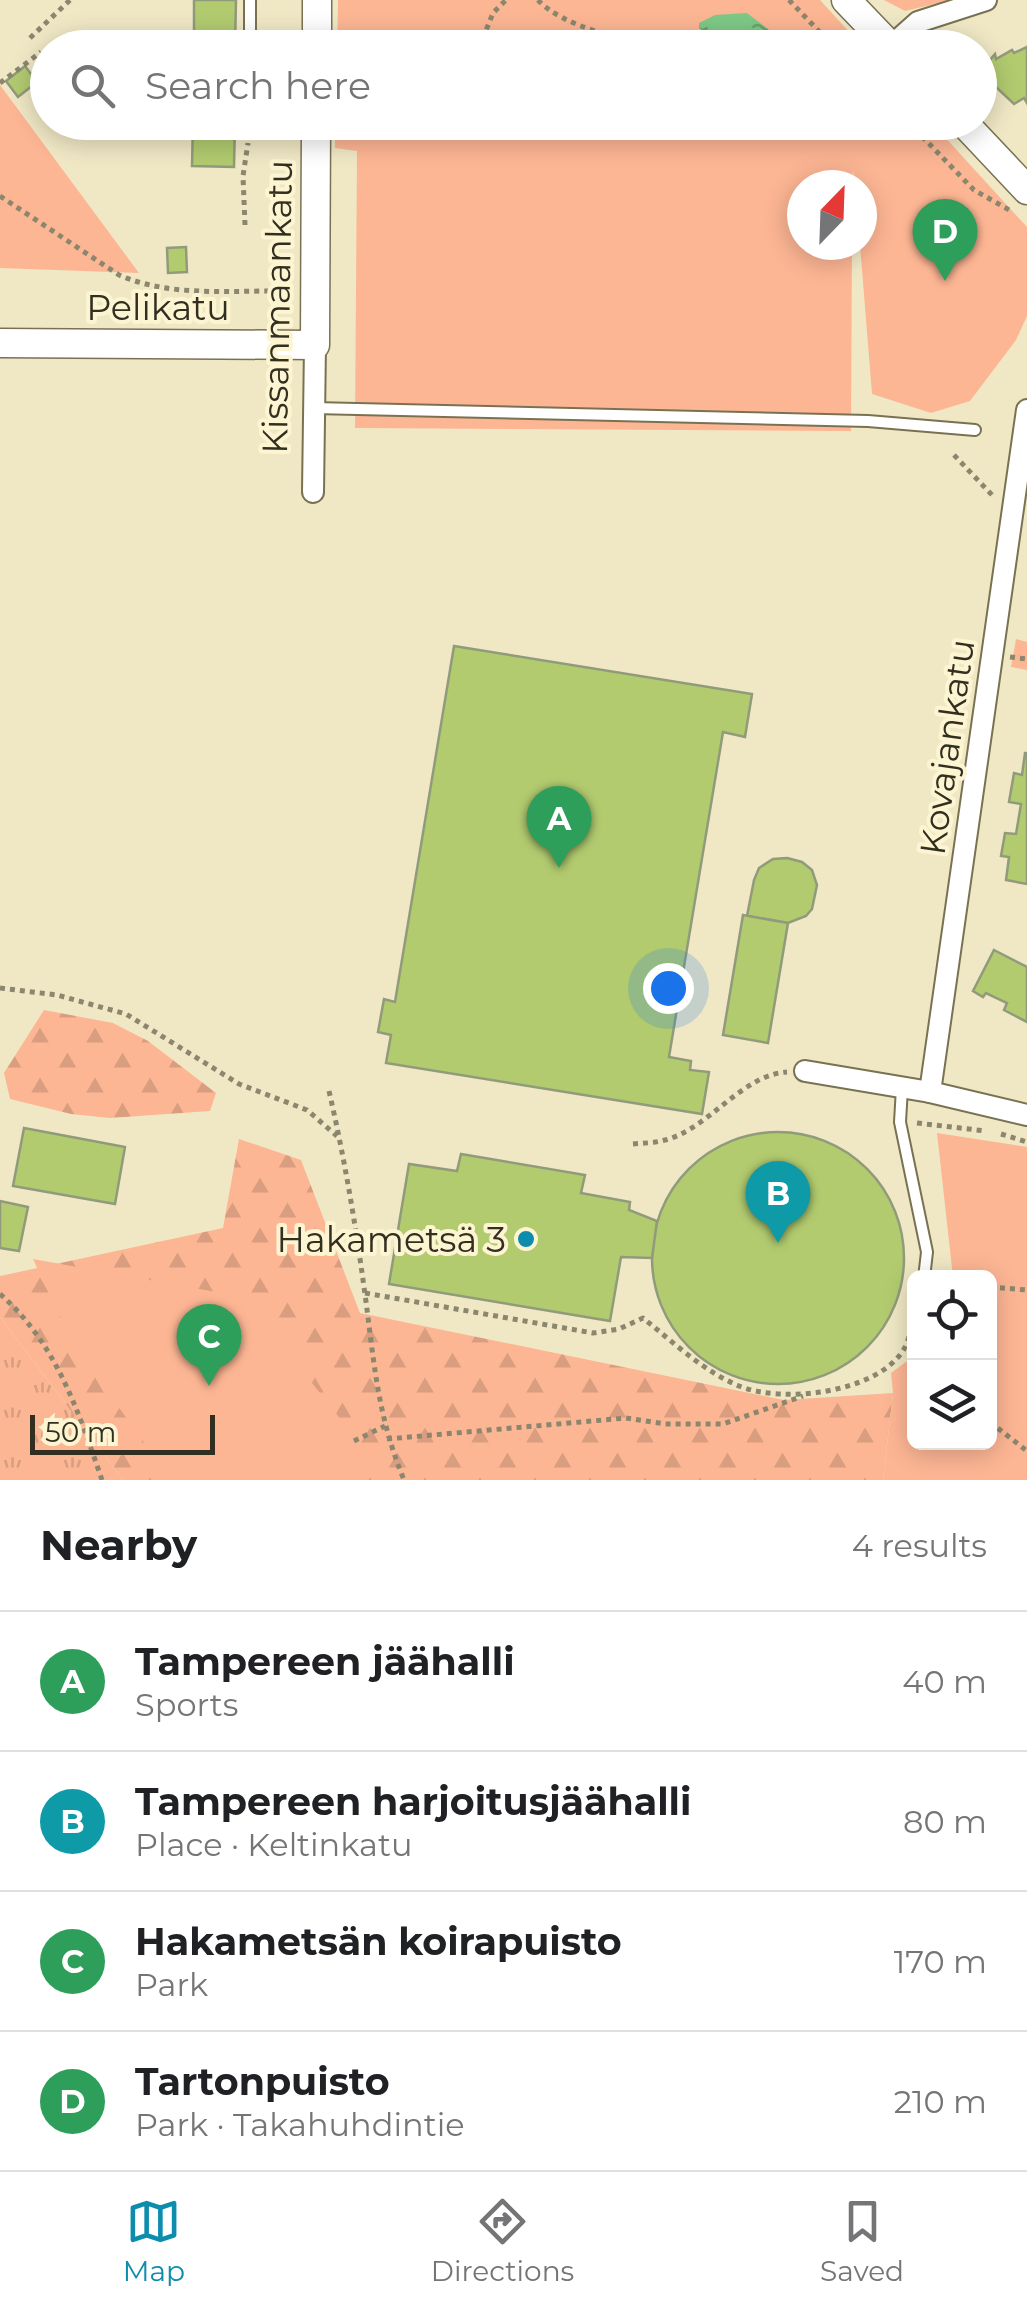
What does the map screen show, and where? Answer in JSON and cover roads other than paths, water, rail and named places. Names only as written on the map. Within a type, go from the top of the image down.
[{"type":"street","points":[[316,30],[317,0]]},
{"type":"street","points":[[846,0],[875,30]]},
{"type":"street","points":[[910,30],[918,22],[986,0]]},
{"type":"street","name":"Kissanmaankatu","points":[[314,492],[316,140]]},
{"type":"street","points":[[976,140],[1023,202]]},
{"type":"street","name":"Pelikatu","points":[[0,344],[315,345]]},
{"type":"street","name":"Kovajankatu","points":[[930,1092],[1027,410]]},
{"type":"street","points":[[805,1071],[930,1092],[1027,1115]]},
{"type":"lane","points":[[250,0],[250,30]]},
{"type":"lane","points":[[313,408],[868,421],[975,430]]},
{"type":"lane","points":[[902,1087],[900,1122],[922,1220],[927,1252],[925,1270]]},
{"type":"water","points":[[747,13],[769,30],[699,28],[699,23],[715,15]]},
{"type":"place","name":"Tartonpuisto","points":[[945,281]]},
{"type":"place","name":"Tampereen jäähalli","points":[[559,868]]},
{"type":"place","name":"Hakametsä 3","points":[[526,1239]]},
{"type":"place","name":"Tampereen harjoitusjäähalli","points":[[778,1243]]},
{"type":"place","name":"Hakametsän koirapuisto","points":[[209,1386]]}]
